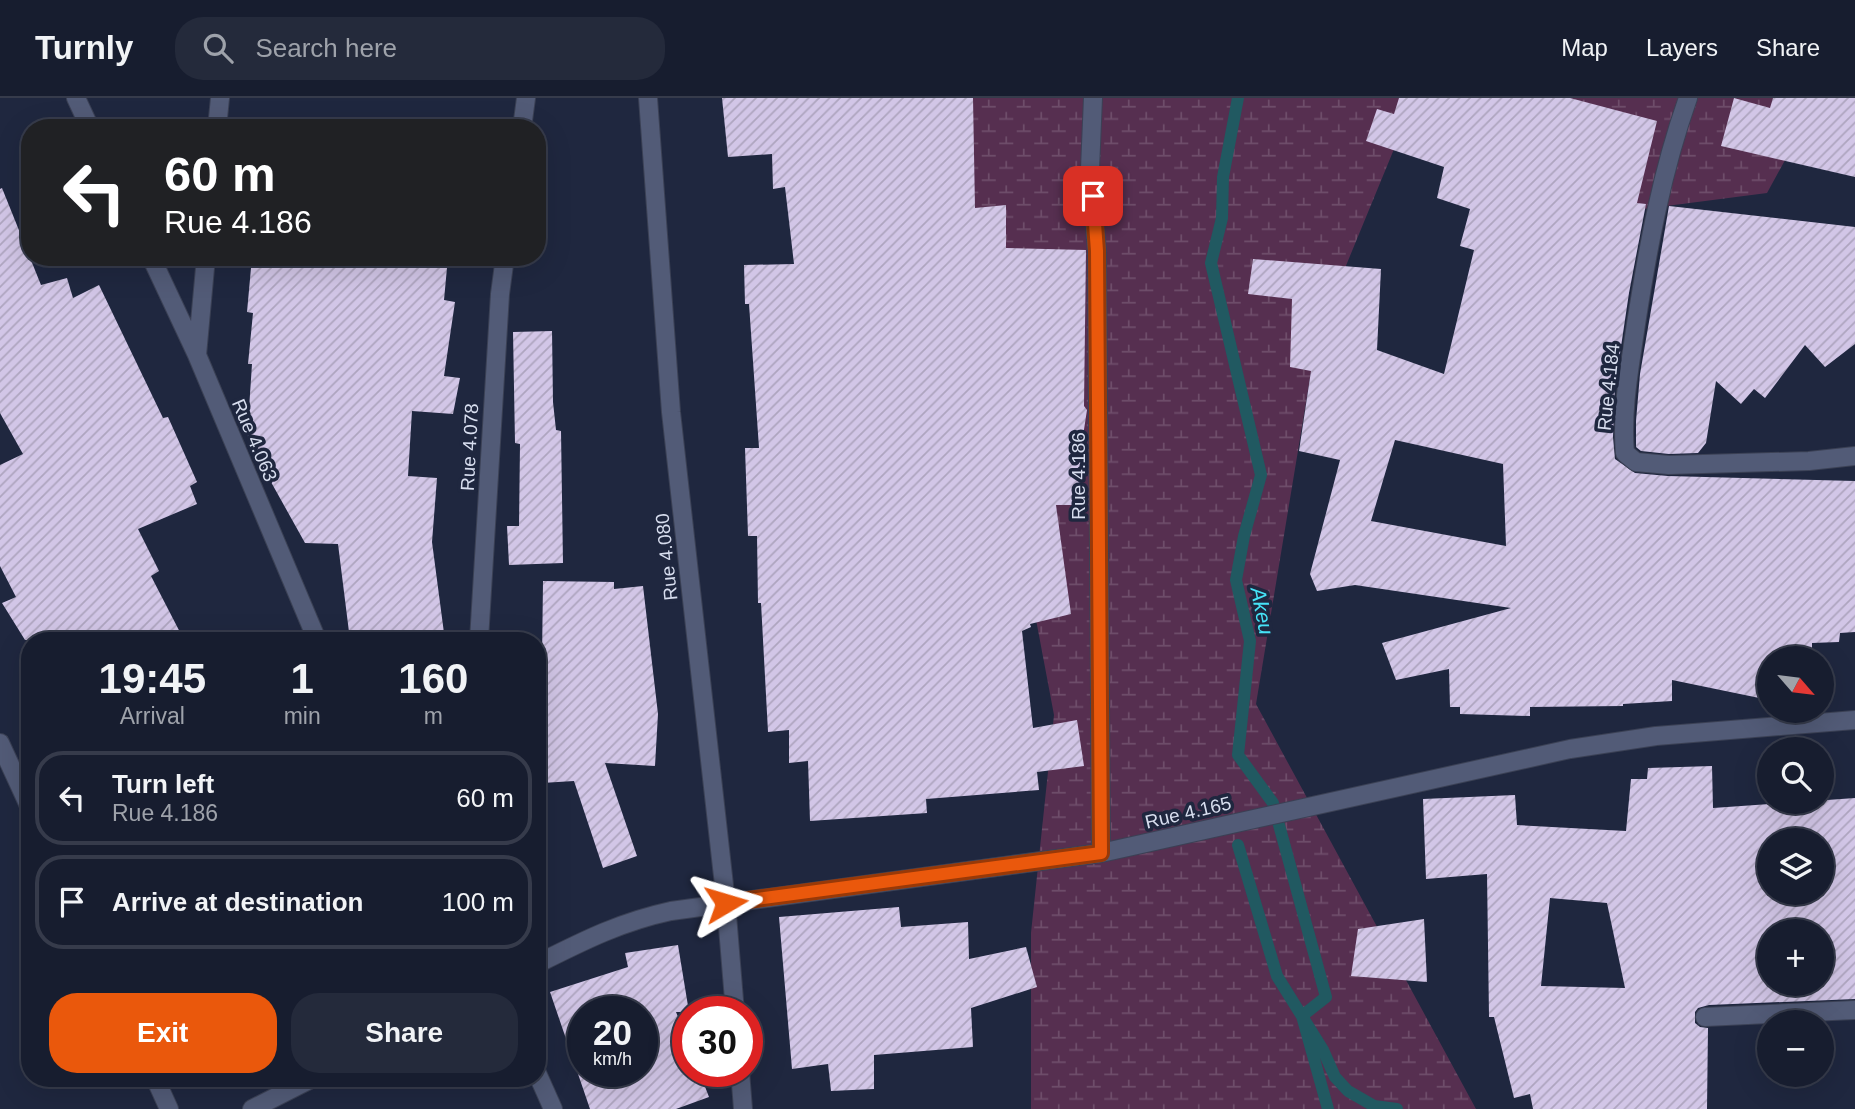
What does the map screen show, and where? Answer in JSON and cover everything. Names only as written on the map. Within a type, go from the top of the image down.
[{"type":"street","points":[[76,98],[86,119]]},
{"type":"street","points":[[218,119],[220,98]]},
{"type":"street","points":[[523,119],[526,98]]},
{"type":"street","name":"Rue 4.080","points":[[648,98],[671,412],[726,903],[734,996]]},
{"type":"street","name":"Rue 4.186","points":[[1093,98],[1090,169],[1097,251],[1101,853]]},
{"type":"street","name":"Rue 4.184","points":[[1688,98],[1651,229],[1630,366],[1623,435],[1625,453],[1636,462],[1669,465],[1809,461],[1855,456]]},
{"type":"street","name":"Rue 4.063","points":[[155,266],[197,355],[314,632]]},
{"type":"street","points":[[197,355],[205,266]]},
{"type":"street","name":"Rue 4.078","points":[[479,632],[504,266]]},
{"type":"street","name":"Rue 4.165","points":[[546,960],[606,930],[636,919],[671,911],[1101,853],[1570,750],[1656,736],[1855,720]]},
{"type":"street","points":[[0,743],[21,788]]},
{"type":"street","points":[[1705,1017],[1855,1010]]},
{"type":"street","points":[[159,1087],[169,1109]]},
{"type":"street","points":[[253,1109],[296,1087]]},
{"type":"street","points":[[543,1087],[553,1109]]},
{"type":"street","points":[[741,1087],[743,1109]]},
{"type":"green space","points":[[947,98],[1819,98],[1767,193],[1612,213],[1406,120],[1317,336],[1256,704],[1476,1109],[1031,1109],[1031,933],[1054,715],[945,137]]},
{"type":"building","points":[[722,98],[973,98],[975,208],[1006,205],[1006,248],[1086,250],[1084,406],[1087,410],[1081,449],[1080,505],[1056,505],[1071,614],[1030,624],[1031,627],[1022,631],[1033,728],[1077,720],[1084,766],[1037,772],[1039,790],[926,799],[927,813],[810,821],[808,761],[789,763],[789,730],[768,732],[761,603],[758,603],[757,536],[748,536],[745,448],[759,448],[749,304],[745,304],[744,265],[794,264],[785,187],[773,189],[772,154],[728,157]]},
{"type":"building","points":[[1399,98],[1570,98],[1657,121],[1637,203],[1646,204],[1615,387],[1615,459],[1635,473],[1855,481],[1855,632],[1840,633],[1839,642],[1812,643],[1812,646],[1757,646],[1757,698],[1672,680],[1672,701],[1623,706],[1530,707],[1530,716],[1460,714],[1460,707],[1450,707],[1449,669],[1396,680],[1382,643],[1511,608],[1355,585],[1317,591],[1310,574],[1340,460],[1299,451],[1311,371],[1290,367],[1292,299],[1248,294],[1253,259],[1381,269],[1377,350],[1444,374],[1474,250],[1460,246],[1470,209],[1437,198],[1444,167],[1366,141],[1377,109],[1394,114]],"holes":[[[1395,440],[1503,464],[1506,546],[1371,521]]]},
{"type":"building","points":[[1734,98],[1770,108],[1773,98],[1855,98],[1855,177],[1721,146]]},
{"type":"building","points":[[2,188],[21,235],[21,266],[33,266],[41,285],[67,278],[73,298],[99,285],[163,418],[168,417],[197,482],[190,486],[197,504],[138,529],[159,571],[151,576],[180,632],[21,634],[2,603],[16,597],[0,566],[0,465],[23,454],[0,413]]},
{"type":"building","points":[[1669,206],[1855,227],[1855,344],[1825,367],[1805,345],[1765,398],[1754,389],[1741,404],[1716,381],[1706,443],[1698,453],[1669,454],[1641,451],[1636,447],[1640,374]]},
{"type":"building","points":[[251,266],[447,266],[444,300],[455,302],[444,376],[460,378],[453,414],[412,411],[408,476],[437,478],[432,542],[444,632],[349,632],[338,544],[305,543],[247,439],[252,364],[248,364],[253,313],[247,312]]},
{"type":"building","points":[[552,331],[553,402],[556,430],[561,431],[563,563],[509,565],[507,526],[519,526],[520,444],[515,443],[513,332]]},
{"type":"building","points":[[543,581],[614,582],[614,589],[643,586],[658,714],[655,766],[605,763],[637,856],[603,868],[574,781],[546,783],[546,632],[542,632]]},
{"type":"building","points":[[1712,766],[1713,808],[1757,805],[1757,814],[1834,814],[1834,799],[1855,798],[1855,999],[1709,1005],[1698,1008],[1695,1012],[1695,1023],[1708,1028],[1707,1109],[1533,1109],[1530,1094],[1514,1098],[1494,1017],[1489,1017],[1487,874],[1426,879],[1423,799],[1515,795],[1517,825],[1626,831],[1631,779],[1647,779],[1648,768]],"holes":[[[1550,898],[1607,903],[1625,988],[1541,986]]]},
{"type":"building","points":[[899,907],[901,927],[968,922],[969,959],[1026,947],[1037,987],[971,1008],[973,1047],[874,1055],[874,1089],[831,1091],[828,1064],[792,1069],[779,917]]},
{"type":"building","points":[[1424,919],[1427,982],[1351,976],[1358,929]]},
{"type":"building","points":[[678,945],[686,996],[672,996],[672,1087],[705,1087],[709,1097],[676,1109],[590,1109],[582,1087],[658,1087],[658,996],[567,996],[567,1042],[550,992],[628,967],[625,953]]},
{"type":"waterway","name":"Akeu","points":[[1238,98],[1223,177],[1222,218],[1211,263],[1261,475],[1244,536],[1236,580],[1250,641],[1238,755],[1273,803],[1326,997],[1302,1016],[1328,1109]]},
{"type":"waterway","points":[[1238,845],[1277,976],[1323,1050],[1335,1077],[1348,1091],[1374,1106],[1397,1109]]},
{"type":"route","points":[[726,903],[1101,853],[1097,251],[1093,196]]}]
